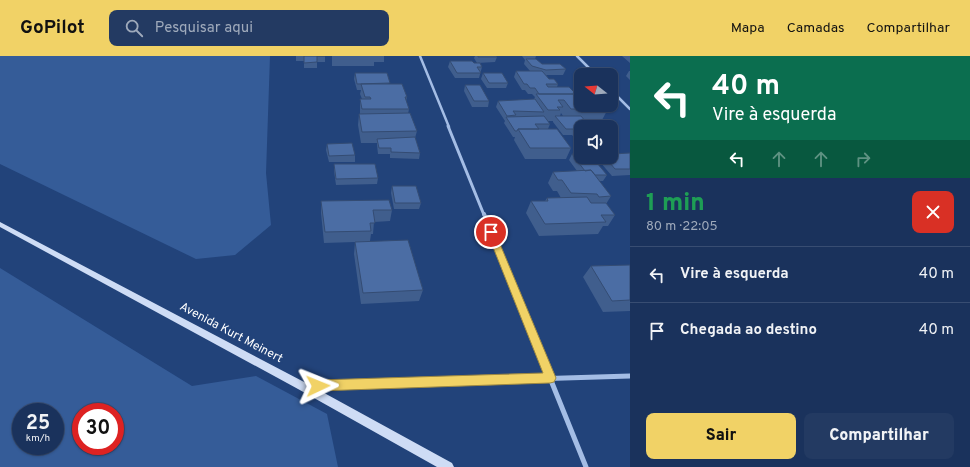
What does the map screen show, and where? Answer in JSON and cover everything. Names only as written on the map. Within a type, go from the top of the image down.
[{"type":"street","points":[[420,56],[586,467]]},
{"type":"street","points":[[577,56],[589,68]]},
{"type":"street","points":[[618,97],[630,109]]},
{"type":"street","name":"Avenida Kurt Meinert","points":[[0,224],[302,386],[448,467]]},
{"type":"street","points":[[302,386],[630,376]]},
{"type":"shaded area","points":[[0,56],[270,56],[266,173],[271,225],[235,255],[196,259],[0,164]]},
{"type":"shaded area","points":[[0,268],[192,386],[256,376],[327,414],[338,467],[0,467]]},
{"type":"building","points":[[304,56],[317,56],[317,62],[304,63]]},
{"type":"building","points":[[496,56],[497,57],[478,57]]},
{"type":"building","points":[[526,59],[536,59],[542,64],[560,64],[566,69],[546,70],[532,66]]},
{"type":"building","points":[[450,61],[472,61],[474,63],[480,63],[482,67],[477,67],[481,73],[457,73]]},
{"type":"building","points":[[516,71],[542,71],[549,79],[554,79],[558,84],[546,84],[548,87],[569,87],[574,94],[539,94],[535,88],[530,88],[527,84],[524,84]]},
{"type":"building","points":[[355,73],[387,73],[390,83],[357,84]]},
{"type":"building","points":[[483,73],[502,73],[508,83],[489,83]]},
{"type":"building","points":[[361,84],[402,84],[407,97],[405,97],[409,109],[362,109],[360,99],[371,99],[370,97],[365,97]]},
{"type":"building","points":[[465,85],[480,85],[489,101],[474,101]]},
{"type":"building","points":[[536,94],[574,94],[574,109],[571,109],[564,100],[558,100],[563,107],[557,107],[560,110],[548,110]]},
{"type":"building","points":[[535,99],[544,112],[513,111],[516,115],[507,116],[498,101]]},
{"type":"building","points":[[410,113],[417,131],[362,132],[359,114]]},
{"type":"building","points":[[544,116],[550,124],[535,124],[539,129],[518,129],[517,131],[515,131],[506,117]]},
{"type":"building","points":[[555,116],[581,116],[584,120],[574,120],[574,129],[566,129]]},
{"type":"building","points":[[518,129],[557,129],[571,148],[530,148]]},
{"type":"building","points":[[415,137],[420,153],[391,152],[391,148],[379,148],[377,139]]},
{"type":"building","points":[[352,143],[355,155],[329,156],[327,144]]},
{"type":"building","points":[[630,153],[630,169],[615,169],[611,164],[618,164],[618,154]]},
{"type":"building","points":[[334,164],[375,164],[378,178],[336,179]]},
{"type":"building","points":[[580,164],[598,164],[607,175],[595,175],[591,170],[585,171]]},
{"type":"building","points":[[591,170],[611,196],[599,197],[597,194],[571,193],[562,180],[558,180],[553,172]]},
{"type":"building","points":[[392,186],[416,186],[421,203],[395,203]]},
{"type":"building","points":[[587,197],[591,203],[606,203],[615,215],[601,215],[606,222],[545,224],[531,201],[548,201],[547,198]]},
{"type":"building","points":[[389,200],[392,210],[373,210],[375,223],[370,223],[371,231],[325,232],[321,201]]},
{"type":"building","points":[[408,240],[423,290],[363,293],[355,242]]},
{"type":"building","points":[[630,265],[630,300],[612,301],[591,266]]},
{"type":"route","points":[[318,386],[550,378],[491,232]]}]
